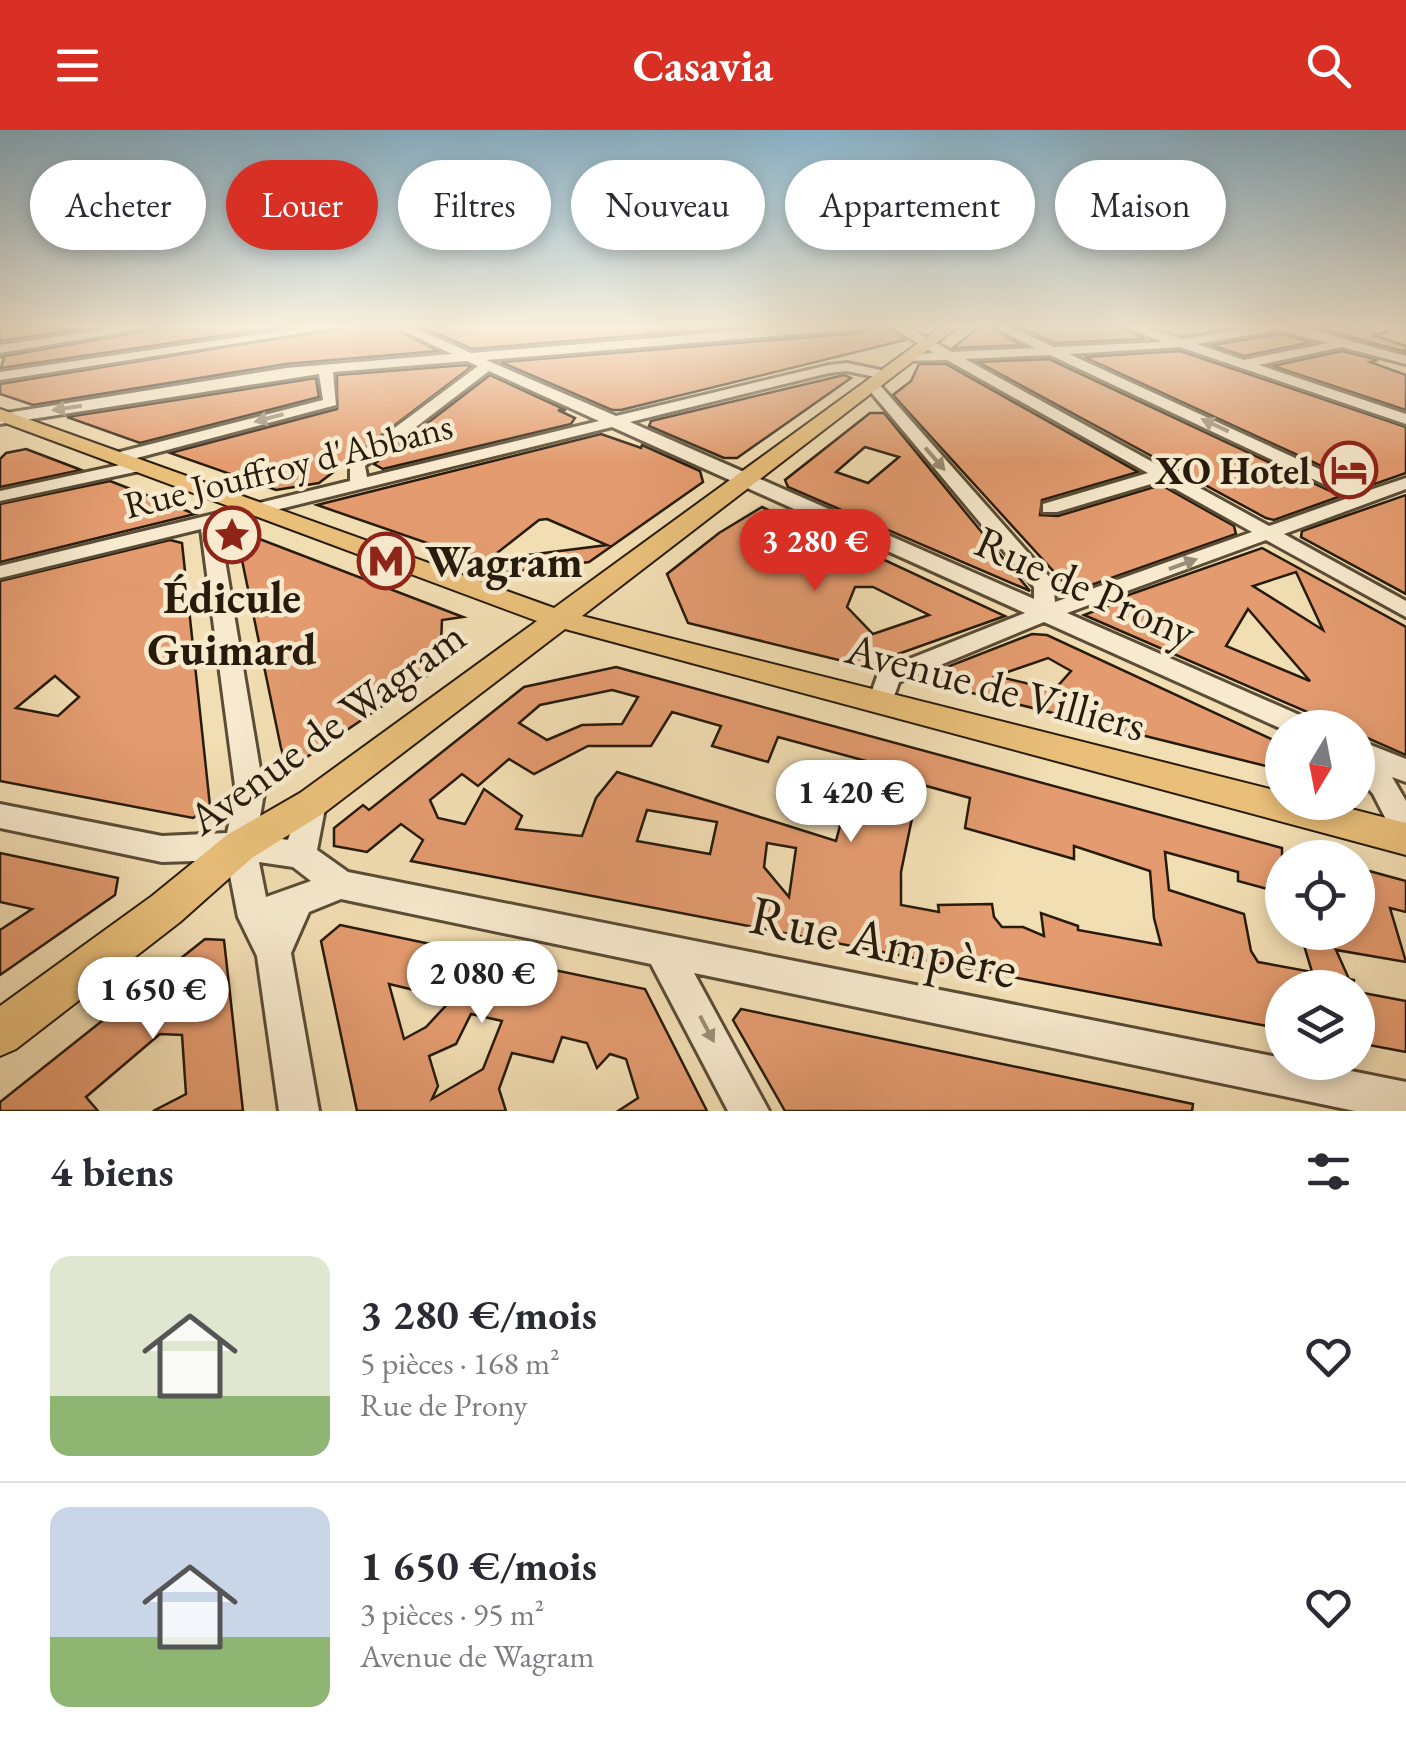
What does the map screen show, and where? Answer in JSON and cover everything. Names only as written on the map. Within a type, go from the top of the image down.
[{"type":"main road","name":"Avenue de Wagram","points":[[0,1034],[166,909],[240,846],[312,803],[891,371]]},
{"type":"main road","name":"Avenue de Villiers","points":[[2,417],[559,619],[1406,839]]},
{"type":"street","points":[[0,376],[36,371]]},
{"type":"street","points":[[2,417],[302,371]]},
{"type":"street","points":[[118,458],[331,402],[325,371]]},
{"type":"street","points":[[359,482],[356,464],[478,371]]},
{"type":"street","name":"Rue de Prony","points":[[496,371],[1265,711]]},
{"type":"street","name":"Rue Jouffroy d'Abbans","points":[[0,572],[210,533],[253,508],[818,371]]},
{"type":"street","name":"Rue Jouffroy d'Abbans","points":[[854,371],[879,380]]},
{"type":"street","points":[[976,371],[1406,610]]},
{"type":"street","points":[[1095,371],[1366,497]]},
{"type":"street","points":[[1261,371],[1406,420]]},
{"type":"street","points":[[879,380],[1045,586],[1044,614]]},
{"type":"street","points":[[0,496],[140,466]]},
{"type":"street","points":[[1050,508],[1162,475]]},
{"type":"street","points":[[880,702],[888,677],[1044,614],[1406,483]]},
{"type":"street","points":[[210,533],[250,793],[240,846],[254,917],[274,953],[299,1111]]},
{"type":"street","points":[[1375,757],[1406,771]]},
{"type":"street","points":[[1375,777],[1406,828]]},
{"type":"street","points":[[300,855],[312,803]]},
{"type":"street","points":[[0,816],[162,849],[240,846],[300,855],[341,885]]},
{"type":"street","points":[[254,917],[341,885]]},
{"type":"street","name":"Rue Ampère","points":[[341,885],[1406,1102]]},
{"type":"street","points":[[274,953],[298,902]]},
{"type":"street","points":[[661,948],[750,1111]]},
{"type":"building","points":[[80,371],[244,371],[33,405],[0,394],[0,384]]},
{"type":"building","points":[[466,371],[319,483],[276,490],[170,453],[337,409],[337,375]]},
{"type":"building","points":[[521,371],[780,371],[621,410],[612,410]]},
{"type":"building","points":[[916,371],[958,371],[1138,472],[1042,500],[1040,515],[1058,516],[1161,485],[1234,526],[1236,534],[1080,589],[1066,585],[893,395],[911,381]]},
{"type":"building","points":[[994,371],[1074,371],[1341,496],[1274,520]]},
{"type":"building","points":[[1114,371],[1239,371],[1406,427],[1406,473],[1372,485],[1327,465],[1330,470]]},
{"type":"building","points":[[1287,371],[1394,371],[1406,375],[1406,410]]},
{"type":"building","points":[[490,375],[566,410],[558,410],[575,418],[571,424],[383,469],[374,464]]},
{"type":"building","points":[[844,375],[851,378],[737,458],[724,458],[649,426],[651,421]]},
{"type":"building","points":[[316,378],[319,397],[140,443],[67,417]]},
{"type":"building","points":[[870,413],[884,413],[1030,591],[788,487],[785,480]],"holes":[[[865,447],[899,457],[868,483],[836,472]]]},
{"type":"building","points":[[601,434],[641,448],[642,445],[700,471],[703,482],[589,562],[511,572],[317,505]],"holes":[[[547,519],[607,545],[488,560],[539,520]]]},
{"type":"building","points":[[26,449],[81,470],[0,487],[0,459],[6,453]]},
{"type":"building","points":[[110,481],[195,514],[0,562],[0,504]]},
{"type":"building","points":[[1406,495],[1406,594],[1301,537],[1302,531]]},
{"type":"building","points":[[762,507],[1005,616],[870,664],[855,664],[688,623],[667,574],[719,533]],"holes":[[[855,587],[873,587],[929,615],[873,634],[847,607]]]},
{"type":"building","points":[[249,535],[463,617],[442,620],[440,667],[298,763],[285,761],[281,748],[238,541]]},
{"type":"building","points":[[170,540],[182,543],[210,806],[193,818],[0,781],[0,581]],"holes":[[[55,676],[79,697],[58,716],[16,708]]]},
{"type":"building","points":[[1262,548],[1406,627],[1406,755],[1375,741],[1375,710],[1303,710],[1084,615],[1123,600],[1117,599]],"holes":[[[1296,572],[1323,630],[1253,586]],[[1248,609],[1310,681],[1226,646]]]},
{"type":"building","points":[[1032,634],[1047,635],[1265,736],[1265,766],[932,683],[929,674]],"holes":[[[1048,658],[1071,671],[1054,690],[996,676]]]},
{"type":"building","points":[[616,667],[1265,843],[1265,888],[1238,881],[1238,872],[1165,852],[1169,890],[1244,914],[1251,951],[1258,962],[1301,970],[1265,970],[1265,1026],[411,861],[423,840],[401,824],[367,852],[334,846],[334,828],[363,805],[369,810],[524,687]],"holes":[[[612,690],[638,697],[622,724],[582,725],[547,740],[519,723],[540,705]],[[672,712],[721,726],[712,746],[768,762],[778,737],[870,762],[868,767],[903,777],[896,810],[864,801],[865,796],[849,792],[836,841],[617,772],[596,798],[582,836],[516,829],[522,816],[484,789],[465,824],[438,818],[430,800],[462,774],[478,786],[509,759],[534,774],[588,746],[651,746]],[[919,784],[970,798],[965,828],[1074,859],[1074,846],[1150,871],[1161,945],[1078,930],[1078,926],[1041,913],[1044,936],[1023,927],[1002,927],[994,917],[992,904],[938,905],[939,912],[901,905],[901,872]],[[647,810],[717,822],[710,854],[637,841]],[[767,843],[796,848],[789,897],[764,867]]]},
{"type":"building","points":[[0,853],[118,878],[115,895],[0,975],[0,930],[32,909],[0,902]]},
{"type":"building","points":[[1375,873],[1406,881],[1406,912],[1390,908],[1406,962],[1336,950],[1375,950]]},
{"type":"building","points":[[340,925],[645,989],[707,1111],[618,1111],[638,1098],[626,1059],[610,1054],[597,1068],[587,1043],[562,1037],[553,1062],[512,1053],[499,1089],[506,1111],[357,1111],[321,941]],"holes":[[[389,984],[452,999],[426,1027],[404,1039]],[[471,1014],[502,1021],[483,1069],[432,1099],[438,1086],[429,1056],[456,1044]]]},
{"type":"building","points":[[205,939],[224,940],[243,1111],[153,1111],[186,1094],[182,1035],[160,1034],[86,1097],[98,1111],[0,1111],[0,1102]]},
{"type":"building","points":[[1305,950],[1336,950],[1345,970],[1311,970]]},
{"type":"building","points":[[1375,995],[1406,1001],[1406,1052],[1375,1046]]},
{"type":"building","points":[[741,1009],[1193,1104],[1192,1111],[785,1111],[733,1020]]},
{"type":"place","name":"XO Hotel","points":[[1349,470]]},
{"type":"place","name":"Édicule Guimard","points":[[232,535]]},
{"type":"place","name":"Wagram","points":[[386,561]]}]
